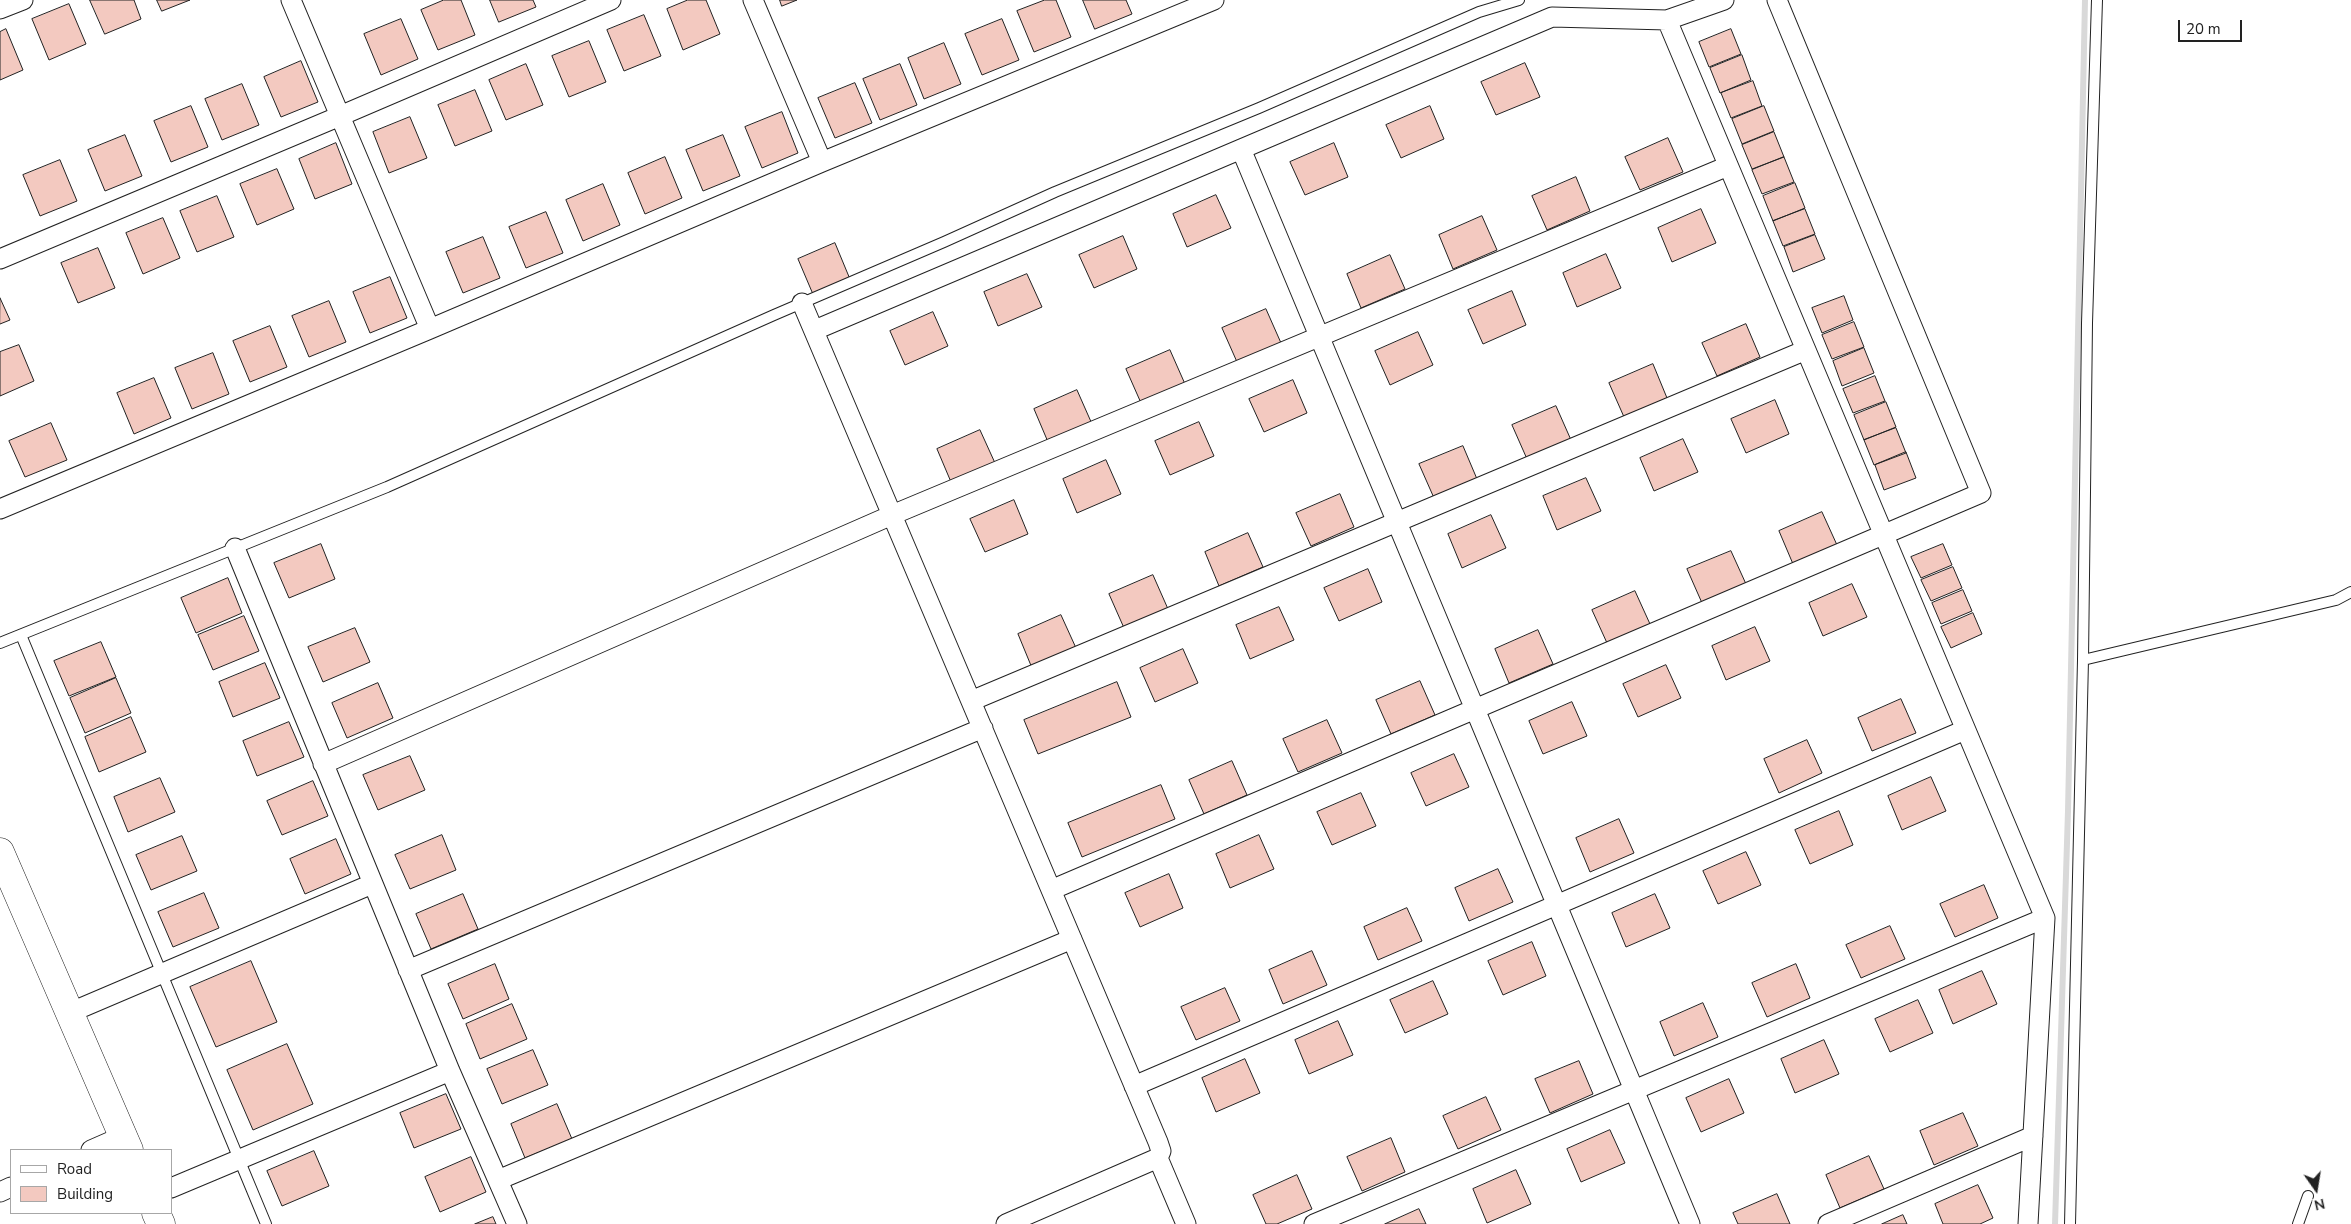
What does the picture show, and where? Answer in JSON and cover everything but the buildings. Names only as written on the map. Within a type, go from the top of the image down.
[{"type":"main road","points":[[0,852],[126,1143]]},
{"type":"street","points":[[0,9],[22,0]]},
{"type":"street","points":[[291,0],[430,329]]},
{"type":"street","points":[[0,259],[611,0]]},
{"type":"street","points":[[753,0],[822,162]]},
{"type":"street","points":[[2,503],[430,329],[822,162],[1212,0]]},
{"type":"street","points":[[815,330],[1552,17],[1667,20],[1724,0]]},
{"type":"street","points":[[1051,890],[1980,493],[1777,0]]},
{"type":"street","points":[[1667,20],[2045,918],[2028,1224]]},
{"type":"street","points":[[1241,149],[1690,1224]]},
{"type":"street","points":[[324,764],[892,515],[1728,166]]},
{"type":"street","points":[[802,303],[1161,1151],[1158,1158],[1006,1224]]},
{"type":"street","points":[[971,701],[1806,350]]},
{"type":"street","points":[[235,548],[450,1071],[517,1224]]},
{"type":"street","points":[[408,970],[983,728]]},
{"type":"street","points":[[1134,1086],[1965,730]]},
{"type":"street","points":[[70,1013],[372,884]]},
{"type":"street","points":[[1314,1224],[2045,918]]},
{"type":"street","points":[[498,1180],[1072,939]]},
{"type":"street","points":[[172,1188],[450,1071]]},
{"type":"street","points":[[1828,1224],[2032,1136]]},
{"type":"street","points":[[96,1149],[126,1143]]},
{"type":"street","points":[[1158,1158],[1186,1224]]},
{"type":"lane","points":[[0,643],[396,483],[1055,192],[1259,108],[1479,12],[1519,0]]},
{"type":"lane","points":[[2070,1224],[2083,660],[2086,323],[2097,0]]},
{"type":"lane","points":[[2083,660],[2336,600],[2351,592]]},
{"type":"lane","points":[[20,634],[266,1224]]},
{"type":"lane","points":[[2298,1224],[2308,1196]]},
{"type":"waterway","points":[[2055,1224],[2068,811],[2085,0]]}]
